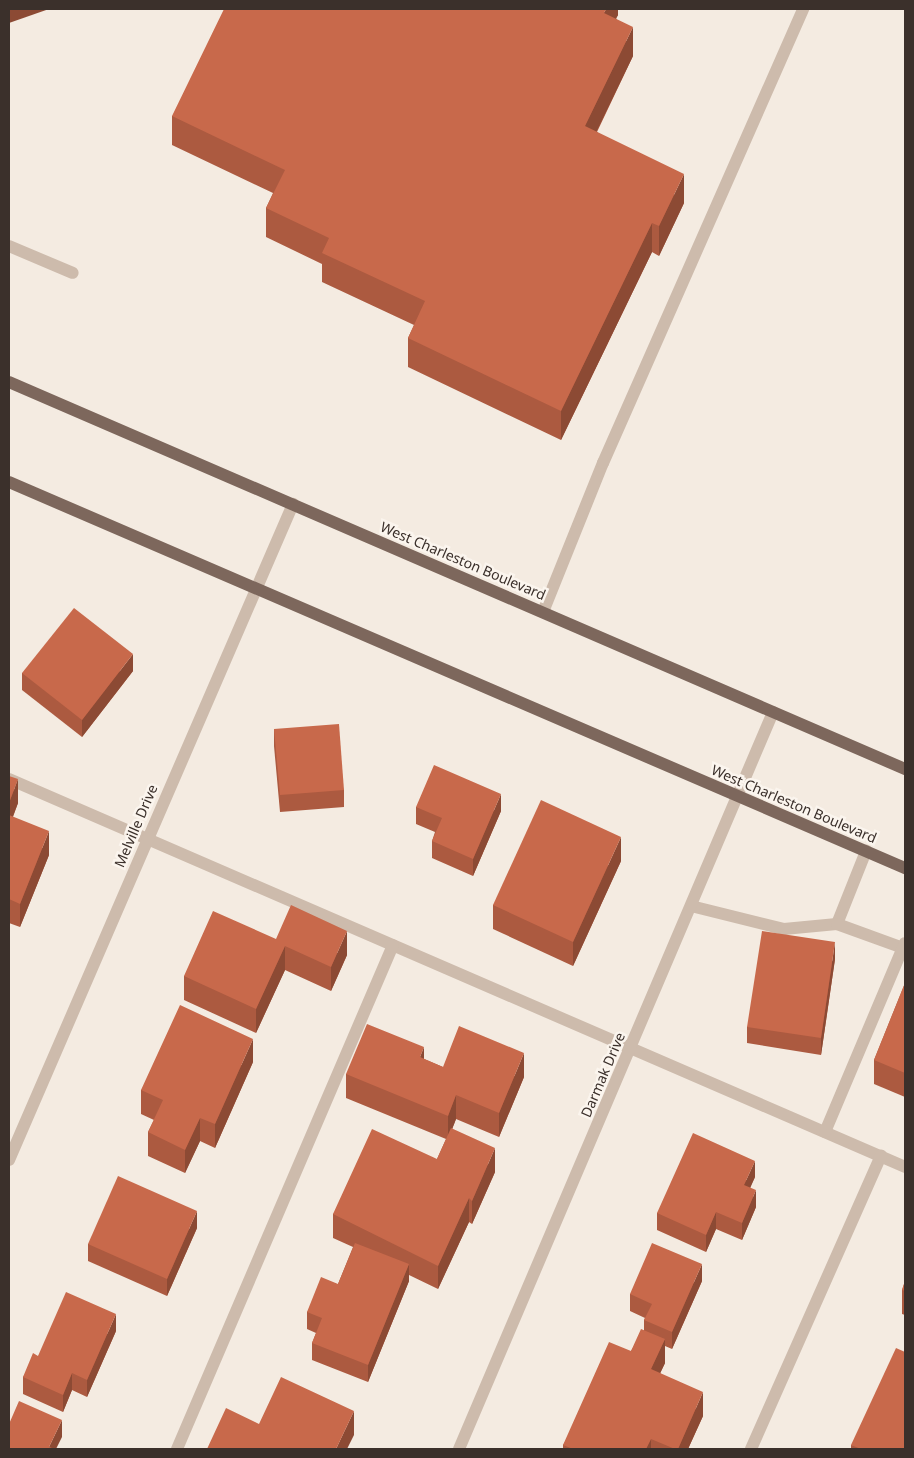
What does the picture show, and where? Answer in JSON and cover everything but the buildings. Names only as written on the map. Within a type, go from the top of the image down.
[{"type":"main road","name":"West Charleston Boulevard","points":[[9,382],[905,769]]},
{"type":"main road","name":"West Charleston Boulevard","points":[[9,482],[905,868]]},
{"type":"street","points":[[543,612],[603,463],[803,9]]},
{"type":"street","points":[[9,246],[73,273]]},
{"type":"street","name":"Melville Drive","points":[[9,1160],[293,504]]},
{"type":"street","name":"Darmak Drive","points":[[459,1449],[631,1048],[736,795],[773,712]]},
{"type":"street","points":[[9,779],[905,1167]]},
{"type":"street","points":[[837,924],[866,851]]},
{"type":"street","points":[[691,906],[784,929],[837,924],[904,946],[825,1132]]},
{"type":"street","points":[[177,1449],[393,945]]},
{"type":"street","points":[[751,1449],[880,1156]]}]
